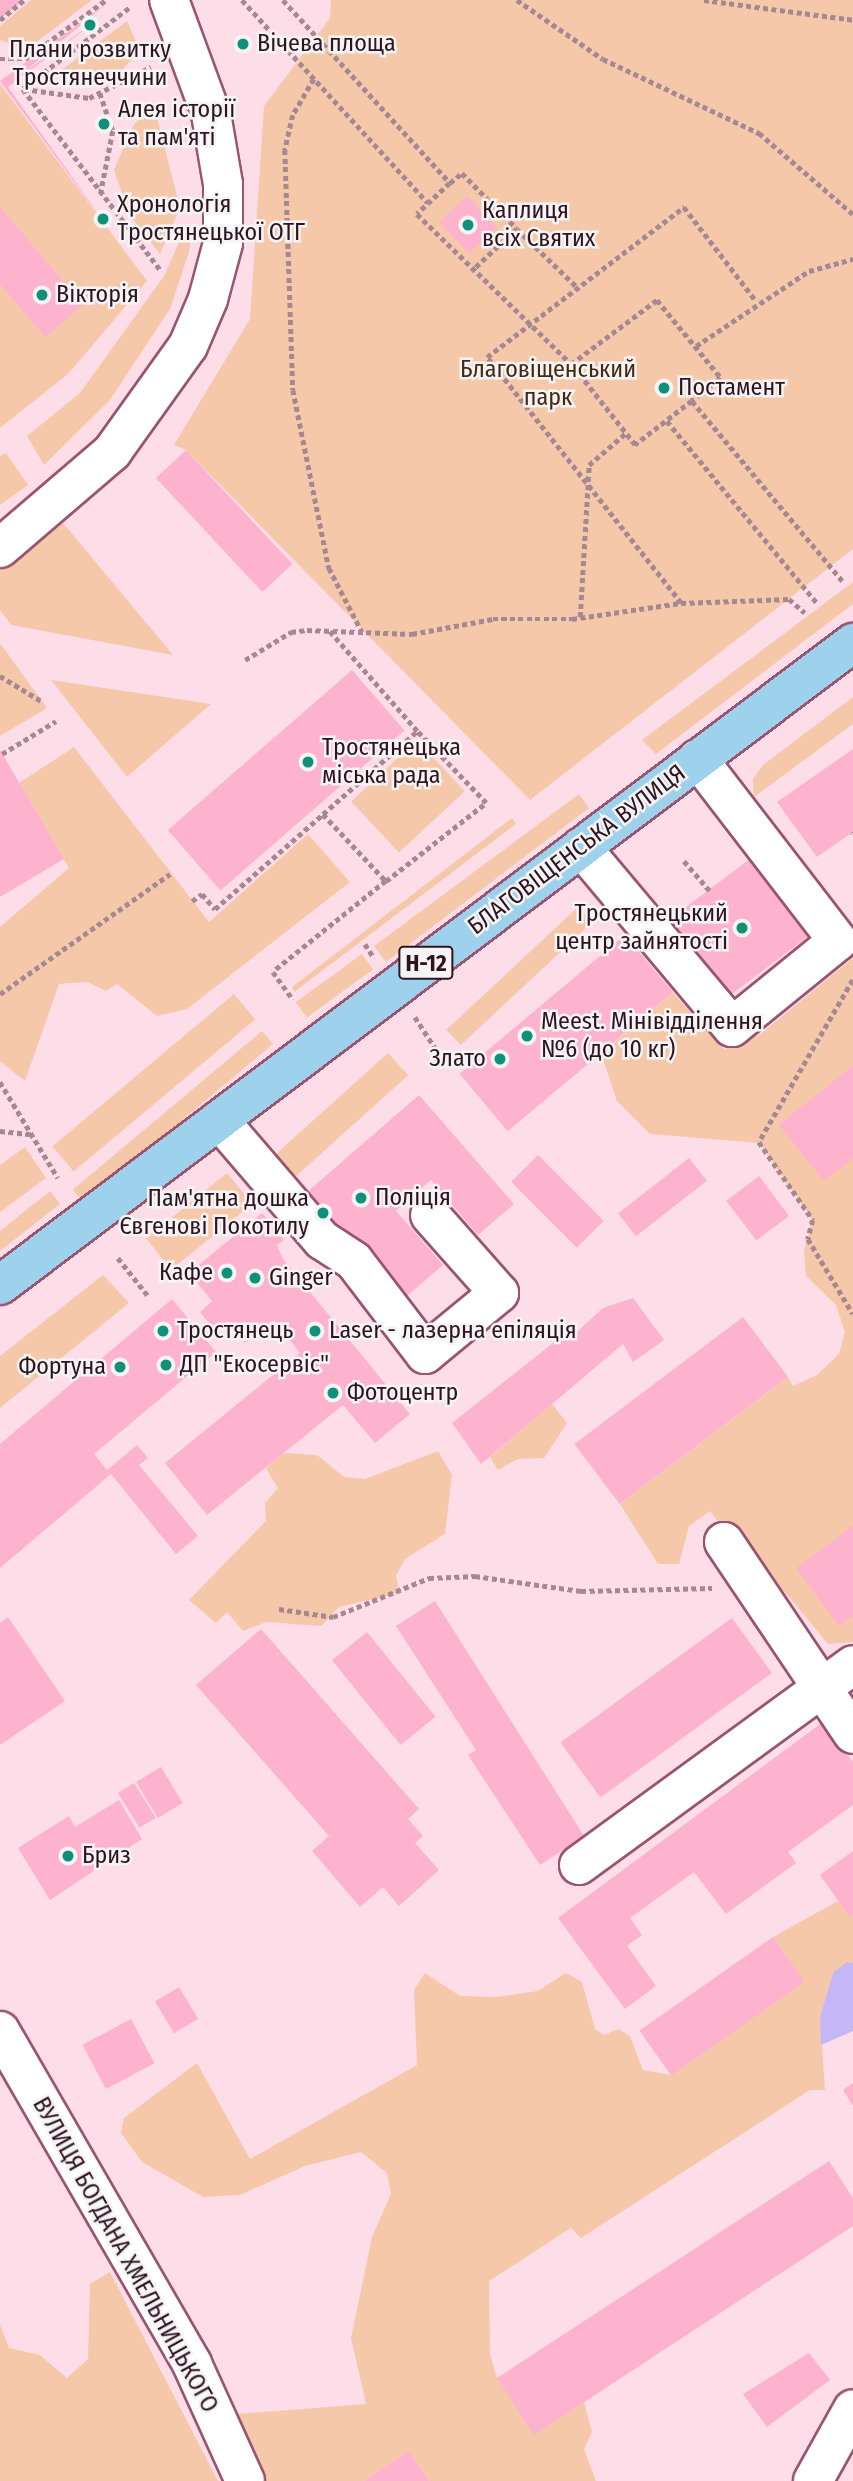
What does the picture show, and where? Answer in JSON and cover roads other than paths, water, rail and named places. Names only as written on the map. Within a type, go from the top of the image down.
[{"type":"main road","name":"БЛАГОВІЩЕНСЬКА ВУЛИЦЯ","points":[[0,1284],[853,643]]},
{"type":"street","points":[[0,548],[112,452],[188,346],[208,299],[223,243],[223,184],[211,114],[169,0]]},
{"type":"street","points":[[581,847],[732,1027],[838,941],[698,759]]},
{"type":"street","points":[[219,1120],[322,1240],[354,1261],[425,1354],[499,1293],[430,1215]]},
{"type":"street","points":[[724,1542],[853,1734]]},
{"type":"street","points":[[579,1865],[853,1665]]},
{"type":"street","name":"ВУЛИЦЯ БОГДАНА ХМЕЛЬНИЦЬКОГО","points":[[0,2031],[192,2364],[245,2481]]},
{"type":"street","points":[[813,2481],[853,2409]]},
{"type":"place","name":"Плани розвитку Тростянеччини","points":[[90,25]]},
{"type":"place","name":"Вічева площа","points":[[243,44]]},
{"type":"place","name":"Алея історії та пам'яті","points":[[104,124]]},
{"type":"place","name":"Хронологія Тростянецької ОТГ","points":[[103,219]]},
{"type":"place","name":"Каплиця всіх Святих","points":[[468,225]]},
{"type":"place","name":"Вікторія","points":[[42,295]]},
{"type":"place","name":"Постамент","points":[[664,388]]},
{"type":"place","name":"Тростянецька міська рада","points":[[308,762]]},
{"type":"place","name":"Тростянецький центр зайнятості","points":[[742,928]]},
{"type":"place","name":"Meest. Мінівідділення №6 (до 10 кг)","points":[[527,1036]]},
{"type":"place","name":"Злато","points":[[500,1059]]},
{"type":"place","name":"Поліція","points":[[361,1198]]},
{"type":"place","name":"Пам'ятна дошка Євгенові Покотилу","points":[[323,1213]]},
{"type":"place","name":"Кафе","points":[[227,1273]]},
{"type":"place","name":"Ginger","points":[[255,1278]]},
{"type":"place","name":"Тростянець","points":[[163,1331]]},
{"type":"place","name":"Laser - лазерна епіляція","points":[[315,1331]]},
{"type":"place","name":"ДП \"Екосервіс\"","points":[[166,1365]]},
{"type":"place","name":"Фортуна","points":[[120,1367]]},
{"type":"place","name":"Фотоцентр","points":[[333,1393]]},
{"type":"place","name":"Бриз","points":[[68,1856]]},
{"type":"park label","name":"Благовіщенський парк","points":[[548,384]]}]
